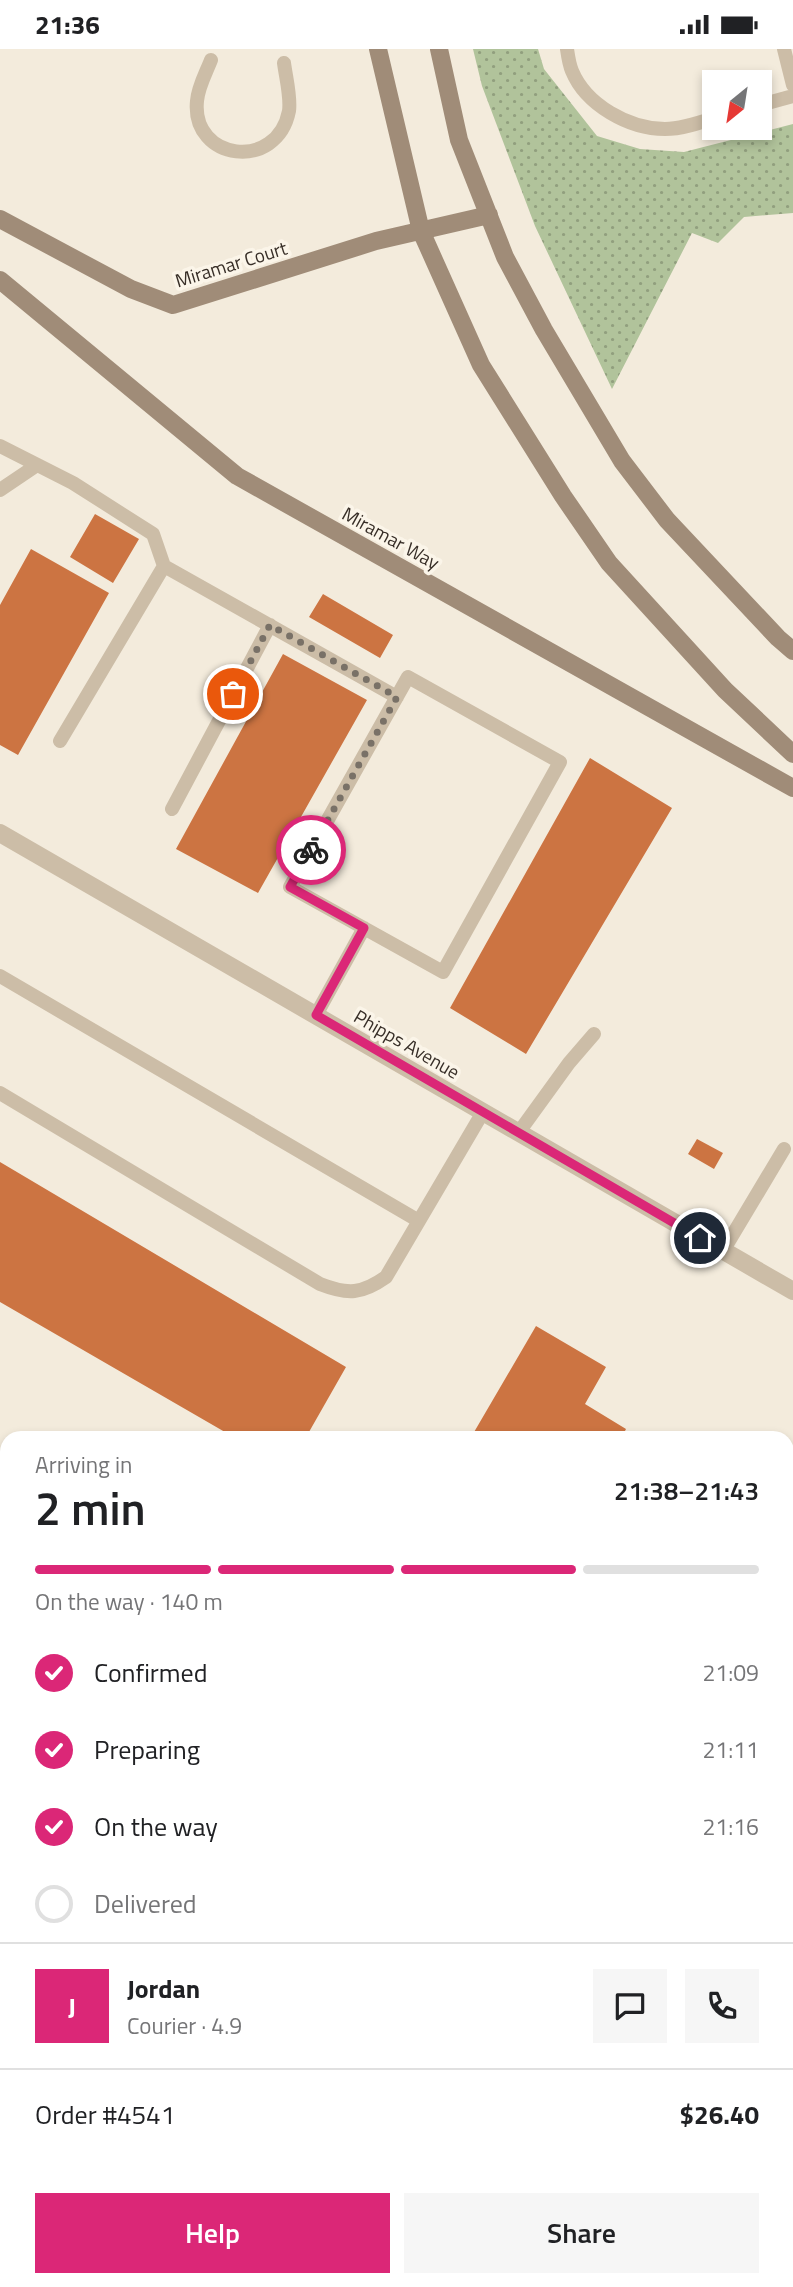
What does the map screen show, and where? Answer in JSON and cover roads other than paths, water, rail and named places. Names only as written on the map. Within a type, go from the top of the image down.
[{"type":"main road","points":[[378,49],[421,231],[481,365],[563,496],[609,562],[725,690],[793,754]]},
{"type":"main road","points":[[439,49],[459,141],[505,257],[544,330],[622,461],[667,520],[793,651]]},
{"type":"main road","name":"Miramar Court","points":[[0,219],[131,289],[173,305],[376,241],[489,215]]},
{"type":"main road","name":"Miramar Way","points":[[0,280],[237,476],[793,788]]},
{"type":"street","name":"Phipps Avenue","points":[[0,833],[793,1291]]},
{"type":"lane","points":[[567,49],[572,71],[577,79],[588,95],[610,113],[637,125],[666,129],[702,121]]},
{"type":"lane","points":[[784,49],[793,85]]},
{"type":"lane","points":[[211,60],[197,101],[199,122],[213,142],[224,149],[243,153],[261,150],[281,134],[289,110],[284,63]]},
{"type":"lane","points":[[772,102],[793,96]]},
{"type":"lane","points":[[0,446],[74,483],[153,534],[164,566],[397,697]]},
{"type":"lane","points":[[0,490],[37,465]]},
{"type":"lane","points":[[60,741],[164,566]]},
{"type":"lane","points":[[172,809],[270,625]]},
{"type":"lane","points":[[408,677],[560,762],[443,972],[364,928],[290,887],[408,677]]},
{"type":"lane","points":[[316,1015],[364,928]]},
{"type":"lane","points":[[0,977],[419,1221]]},
{"type":"lane","points":[[519,1132],[569,1063],[594,1034]]},
{"type":"lane","points":[[0,1093],[320,1284],[337,1291],[354,1292],[372,1287],[386,1277],[483,1112]]},
{"type":"lane","points":[[723,1251],[784,1149]]}]
